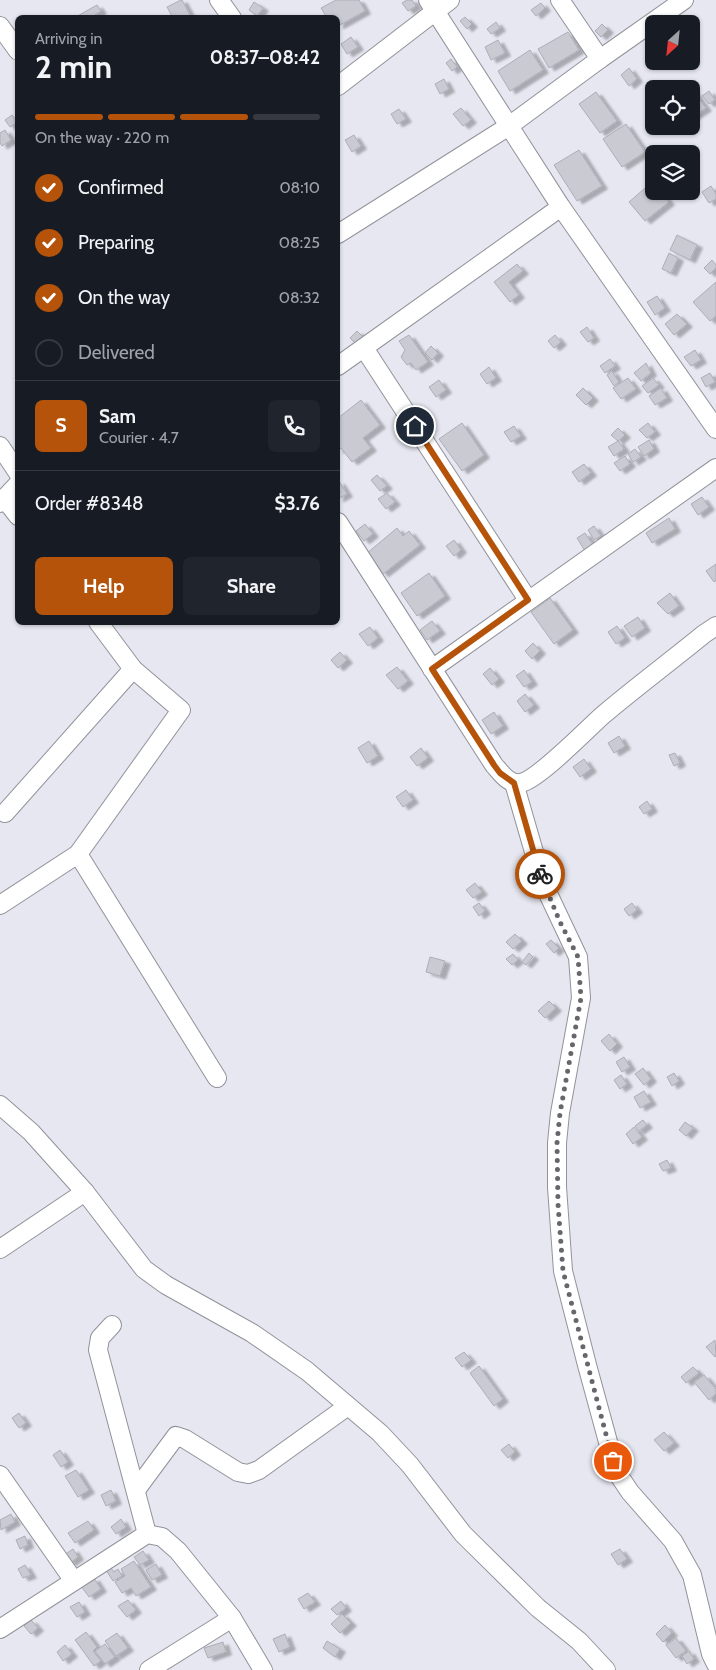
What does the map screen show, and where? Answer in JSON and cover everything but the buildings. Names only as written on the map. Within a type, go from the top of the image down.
[{"type":"street","points":[[219,0],[230,15]]},
{"type":"street","points":[[340,84],[432,6],[450,0]]},
{"type":"street","points":[[560,0],[600,59]]},
{"type":"street","points":[[340,233],[509,126],[684,0]]},
{"type":"street","points":[[432,6],[561,207],[716,429]]},
{"type":"street","points":[[0,26],[15,47]]},
{"type":"street","points":[[340,365],[561,207]]},
{"type":"street","points":[[364,348],[528,600]]},
{"type":"street","points":[[0,446],[15,468]]},
{"type":"street","points":[[432,669],[716,468]]},
{"type":"street","points":[[15,487],[2,500],[15,513]]},
{"type":"street","points":[[340,525],[494,765],[500,773],[514,783],[543,883],[578,957],[581,998],[560,1113],[557,1143],[557,1187],[563,1271],[616,1471],[630,1492],[673,1541],[692,1575],[711,1654],[716,1664]]},
{"type":"street","points":[[0,905],[78,854],[182,710],[133,669],[100,625]]},
{"type":"street","points":[[514,783],[522,782],[541,772],[617,704],[716,626]]},
{"type":"street","points":[[5,813],[133,669]]},
{"type":"street","points":[[78,854],[218,1078]]},
{"type":"street","points":[[0,1105],[30,1132],[85,1192],[144,1269],[166,1285],[252,1333],[307,1372],[380,1433],[410,1465],[463,1534],[538,1608],[579,1641],[606,1670]]},
{"type":"street","points":[[0,1249],[85,1192]]},
{"type":"street","points":[[112,1325],[100,1338],[98,1350],[147,1534]]},
{"type":"street","points":[[136,1490],[176,1436],[185,1439],[238,1472],[248,1474],[259,1470],[348,1406]]},
{"type":"street","points":[[0,1475],[74,1581]]},
{"type":"street","points":[[0,1629],[147,1534],[162,1536],[178,1551],[232,1618],[263,1670]]},
{"type":"street","points":[[149,1670],[232,1618]]},
{"type":"way so far","points":[[540,874],[560,922],[578,957],[581,998],[560,1113],[557,1143],[558,1204],[563,1271],[586,1365],[613,1461]]},
{"type":"route","points":[[415,426],[528,600],[432,669],[494,765],[500,773],[514,783],[540,874]]}]
